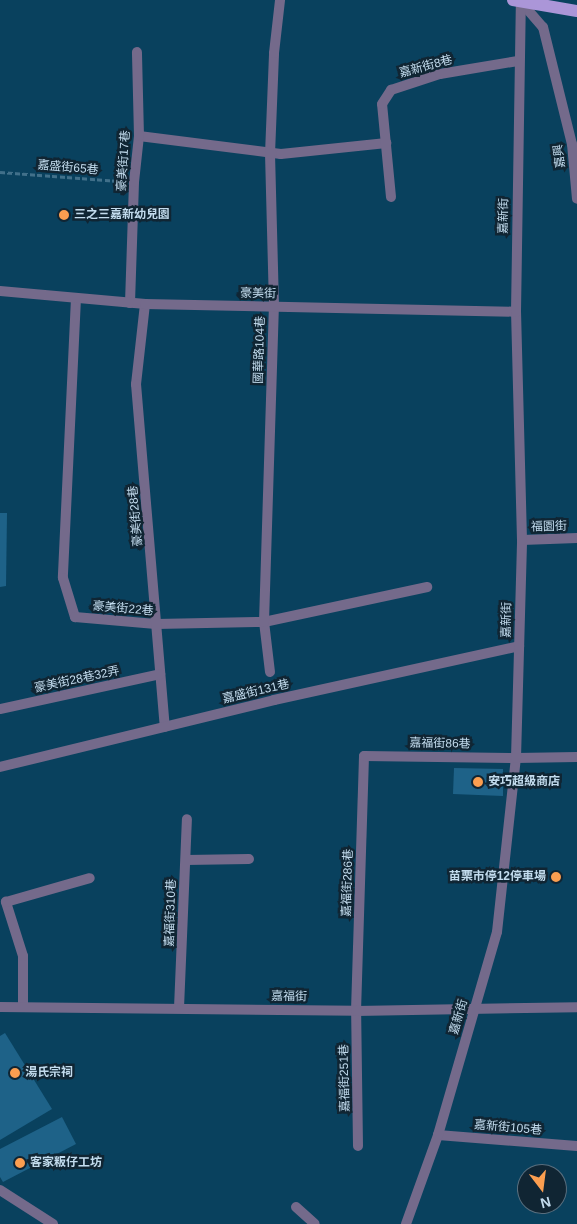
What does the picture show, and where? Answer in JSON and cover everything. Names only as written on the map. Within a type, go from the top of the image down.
[{"type":"main road","points":[[518,1],[577,11]]},
{"type":"street","name":"國華路104巷","points":[[270,672],[264,622],[274,306],[270,154],[274,53],[280,0]]},
{"type":"street","name":"嘉新街","points":[[406,1224],[438,1135],[497,932],[516,758],[522,540],[516,312],[518,1]]},
{"type":"street","name":"嘉興","points":[[518,1],[543,27],[572,144],[577,199]]},
{"type":"street","name":"豪美街17巷","points":[[130,303],[134,182],[139,136],[137,52]]},
{"type":"street","name":"嘉新街8巷","points":[[391,197],[382,104],[391,90],[440,74],[518,61]]},
{"type":"street","points":[[139,136],[270,154],[386,143]]},
{"type":"street","name":"豪美街","points":[[0,291],[145,304],[516,312]]},
{"type":"street","name":"豪美街22巷","points":[[76,298],[63,578],[76,617],[156,624],[264,622],[426,587]]},
{"type":"street","name":"豪美街28巷","points":[[145,304],[136,384],[165,727]]},
{"type":"street","name":"福園街","points":[[522,540],[577,538]]},
{"type":"street","name":"嘉盛街131巷","points":[[0,767],[274,700],[519,646]]},
{"type":"street","name":"豪美街28巷32弄","points":[[0,710],[160,674]]},
{"type":"street","name":"嘉福街86巷","points":[[364,756],[577,757]]},
{"type":"street","name":"嘉福街286巷","points":[[356,1010],[364,756]]},
{"type":"street","name":"嘉福街310巷","points":[[179,1008],[187,819]]},
{"type":"street","points":[[186,860],[248,859]]},
{"type":"street","points":[[23,1007],[23,956],[6,902],[90,878]]},
{"type":"street","name":"嘉福街","points":[[0,1007],[356,1010],[577,1007]]},
{"type":"street","name":"嘉福街251巷","points":[[356,1010],[358,1146]]},
{"type":"street","name":"嘉新街105巷","points":[[438,1135],[577,1146]]},
{"type":"street","points":[[0,1190],[53,1224]]},
{"type":"street","points":[[296,1207],[314,1224]]},
{"type":"path","name":"嘉盛街65巷","points":[[0,172],[134,182]]},
{"type":"building","points":[[0,513],[7,513],[6,586],[0,587]]},
{"type":"building","name":"安巧超級商店","points":[[454,768],[503,769],[503,796],[453,794]]},
{"type":"building","name":"湯氏宗祠","points":[[5,1033],[52,1109],[0,1140],[0,1036]]},
{"type":"building","name":"客家粄仔工坊","points":[[62,1117],[76,1144],[3,1182],[0,1177],[0,1149]]},
{"type":"place","name":"三之三嘉新幼兒園","points":[[64,215]]},
{"type":"place","name":"安巧超級商店","points":[[478,782]]},
{"type":"place","name":"苗栗市停12停車場","points":[[556,877]]},
{"type":"place","name":"湯氏宗祠","points":[[15,1073]]},
{"type":"place","name":"客家粄仔工坊","points":[[20,1163]]}]
